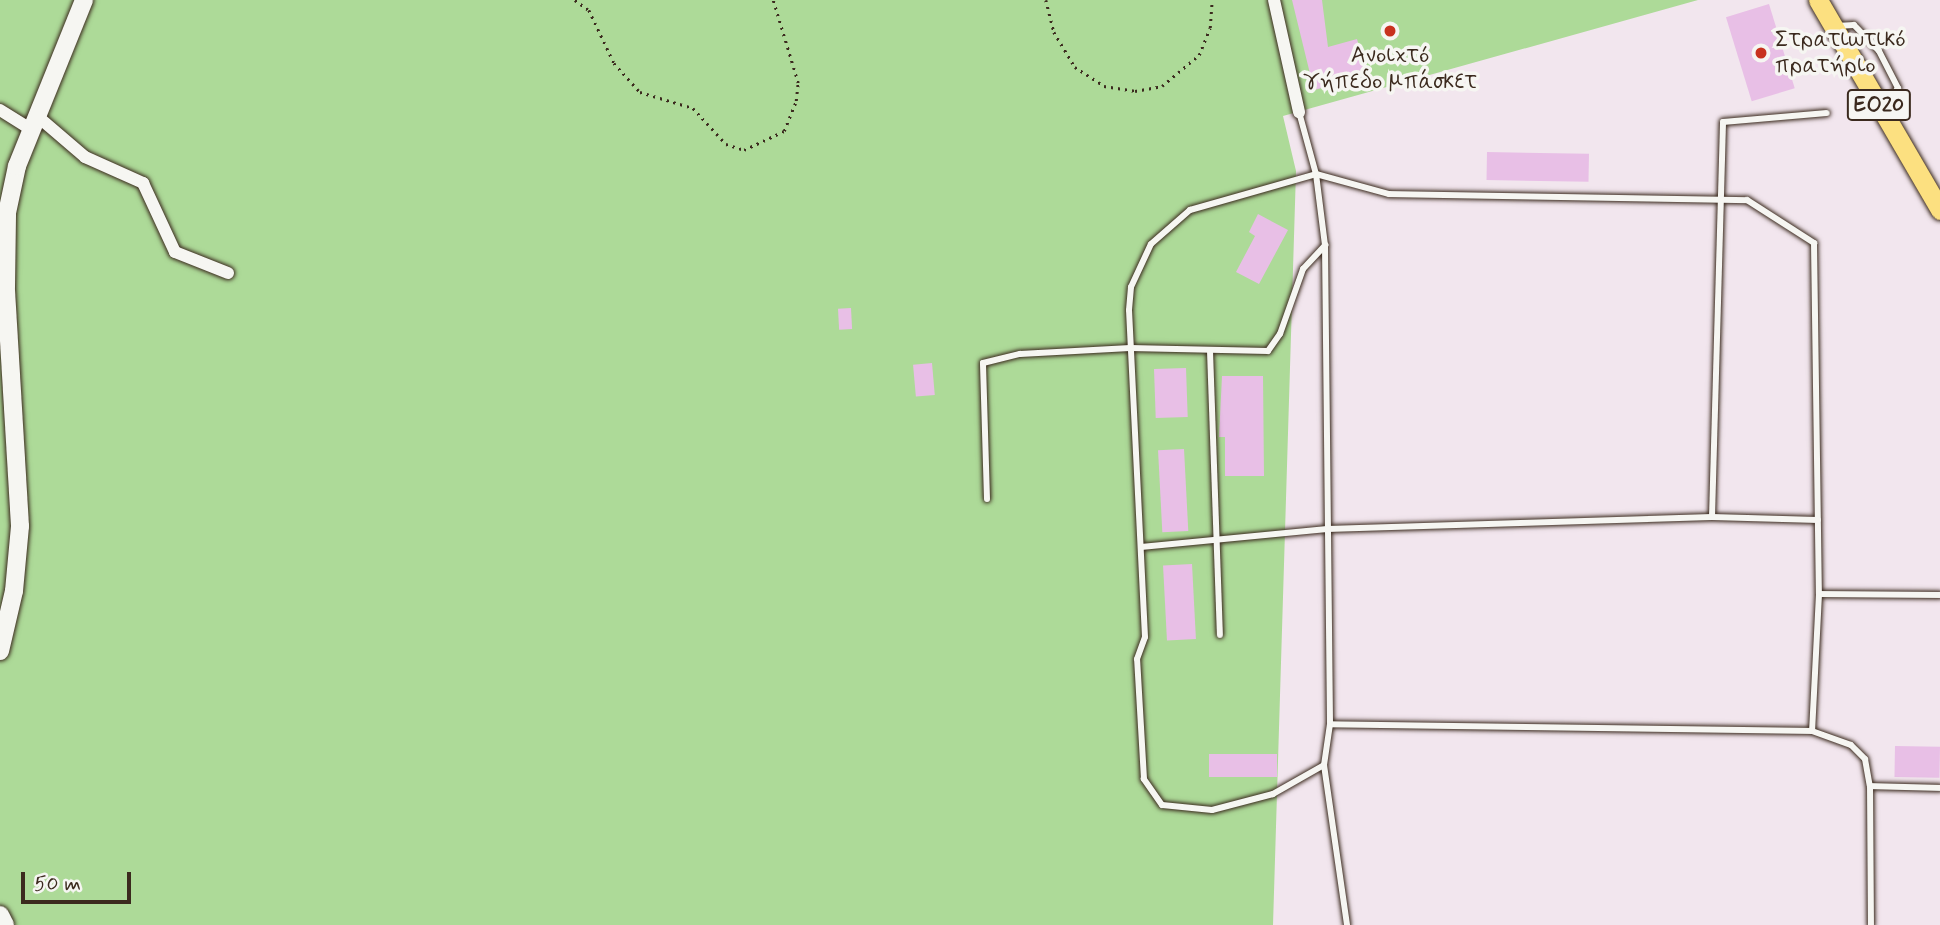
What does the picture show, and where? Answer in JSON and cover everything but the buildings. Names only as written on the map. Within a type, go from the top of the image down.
[{"type":"main road","name":"ΕΟ20","points":[[1818,0],[1940,210]]},
{"type":"street","points":[[0,651],[16,579],[20,526],[5,287],[7,213],[34,122],[84,0]]},
{"type":"street","points":[[1274,0],[1299,112]]},
{"type":"street","points":[[0,110],[34,122],[85,158],[143,183],[175,252],[228,273]]},
{"type":"street","points":[[0,915],[5,925]]},
{"type":"lane","points":[[1834,27],[1854,25],[1879,51],[1898,88],[1882,110]]},
{"type":"lane","points":[[1299,112],[1317,174],[1325,245],[1330,724],[1324,765],[1347,925]]},
{"type":"lane","points":[[1712,517],[1718,198],[1723,122],[1827,113]]},
{"type":"lane","points":[[1324,765],[1273,794],[1212,810],[1162,806],[1144,779],[1137,659],[1144,637],[1130,348],[1131,286],[1151,244],[1169,226],[1213,200],[1317,174],[1389,194],[1718,198],[1747,201],[1814,243],[1819,594],[1812,731]]},
{"type":"lane","points":[[987,499],[983,363],[1020,354],[1130,348],[1268,351],[1280,334],[1303,269],[1325,245]]},
{"type":"lane","points":[[1210,351],[1219,538],[1220,635]]},
{"type":"lane","points":[[1140,547],[1327,529],[1712,517],[1818,520]]},
{"type":"lane","points":[[1819,594],[1940,595]]},
{"type":"lane","points":[[1330,724],[1812,731],[1852,745],[1865,759],[1870,786],[1871,925]]},
{"type":"lane","points":[[1870,786],[1940,788]]},
{"type":"path","points":[[575,0],[589,10],[614,63],[640,92],[693,108],[726,144],[744,150],[784,131],[796,102],[798,83],[773,0]]},
{"type":"path","points":[[1046,0],[1054,32],[1075,67],[1104,86],[1135,91],[1178,77],[1199,55],[1210,28],[1212,0]]},
{"type":"green space","points":[[0,0],[1698,0],[1283,116],[1296,171],[1273,925],[0,925]]},
{"type":"place","name":"Ανοιχτό γήπεδο μπάσκετ","points":[[1390,31]]},
{"type":"place","name":"Στρατιωτικό πρατήριο","points":[[1761,53]]}]
